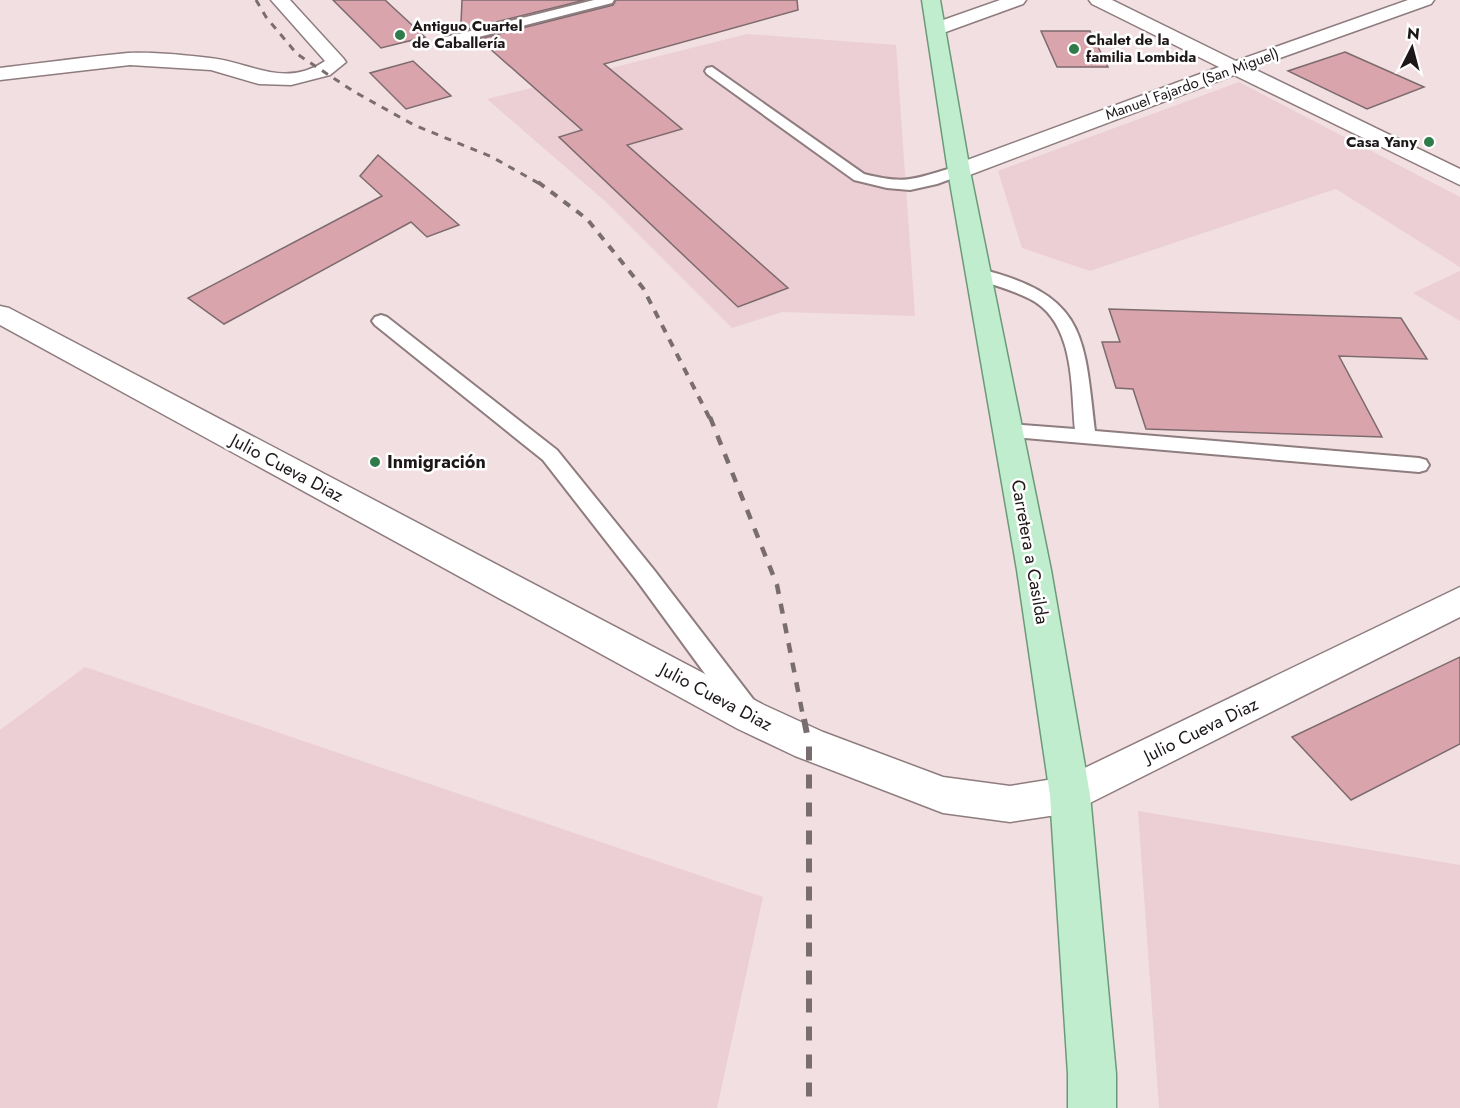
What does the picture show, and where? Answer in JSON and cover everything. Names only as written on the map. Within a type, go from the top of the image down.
[{"type":"main road","name":"Carretera a Casilda","points":[[934,14],[959,171],[1034,570],[1070,795],[1092,1074],[1092,1108]]},
{"type":"street","points":[[0,74],[130,59],[212,64],[259,78],[291,79],[323,71],[336,62],[280,0]]},
{"type":"street","points":[[934,14],[1017,0]]},
{"type":"street","points":[[1098,0],[1460,178]]},
{"type":"street","name":"Manuel Fajardo (San Miguel)","points":[[959,171],[1234,68],[1425,0]]},
{"type":"street","name":"Julio Cueva Diaz","points":[[0,314],[752,717],[809,744],[943,795],[1010,804],[1070,795],[1460,601]]},
{"type":"lane","points":[[443,42],[608,0]]},
{"type":"lane","points":[[712,71],[860,177],[888,185],[925,184],[959,171]]},
{"type":"lane","points":[[980,274],[1038,297],[1058,312],[1067,327],[1078,360],[1086,438]]},
{"type":"lane","points":[[381,321],[550,455],[646,576],[752,717]]},
{"type":"lane","points":[[1009,431],[1419,465]]},
{"type":"shaded area","points":[[747,34],[896,45],[915,316],[782,312],[732,328],[606,202],[487,99]]},
{"type":"shaded area","points":[[1239,82],[1460,197],[1460,267],[1336,189],[1090,271],[1022,248],[998,171]]},
{"type":"shaded area","points":[[1460,271],[1460,321],[1413,293]]},
{"type":"shaded area","points":[[85,667],[763,897],[717,1108],[0,1108],[0,730]]},
{"type":"shaded area","points":[[1138,811],[1460,865],[1460,1108],[1159,1108]]},
{"type":"building","points":[[333,0],[385,0],[425,37],[381,48]]},
{"type":"building","points":[[462,0],[585,0],[468,29],[461,23]]},
{"type":"building","points":[[616,0],[797,0],[798,10],[604,64],[682,129],[627,145],[788,288],[738,307],[559,137],[582,130],[479,39],[613,5]]},
{"type":"building","name":"Chalet de la familia Lombida","points":[[1041,31],[1090,31],[1108,67],[1057,67]]},
{"type":"building","points":[[1345,52],[1424,87],[1367,109],[1288,71]]},
{"type":"building","points":[[413,61],[451,96],[406,109],[370,73]]},
{"type":"building","points":[[378,155],[459,225],[427,237],[411,222],[224,324],[188,298],[382,196],[360,176]]},
{"type":"building","points":[[1109,309],[1401,318],[1427,359],[1339,356],[1382,437],[1146,429],[1133,389],[1116,388],[1102,342],[1120,342]]},
{"type":"building","points":[[1460,657],[1460,744],[1351,800],[1292,737]]},
{"type":"railway","points":[[256,0],[266,17],[297,54],[353,91],[414,125],[492,157],[540,184]]},
{"type":"railway","points":[[538,182],[587,219],[643,288],[710,419]]},
{"type":"railway","points":[[710,417],[777,585],[804,721]]},
{"type":"railway","points":[[804,719],[809,744],[809,1108]]},
{"type":"place","name":"Antiguo Cuartel de Caballería","points":[[400,35]]},
{"type":"place","name":"Chalet de la familia Lombida","points":[[1074,49]]},
{"type":"place","name":"Casa Yany","points":[[1429,142]]},
{"type":"place","name":"Inmigración","points":[[375,462]]}]
